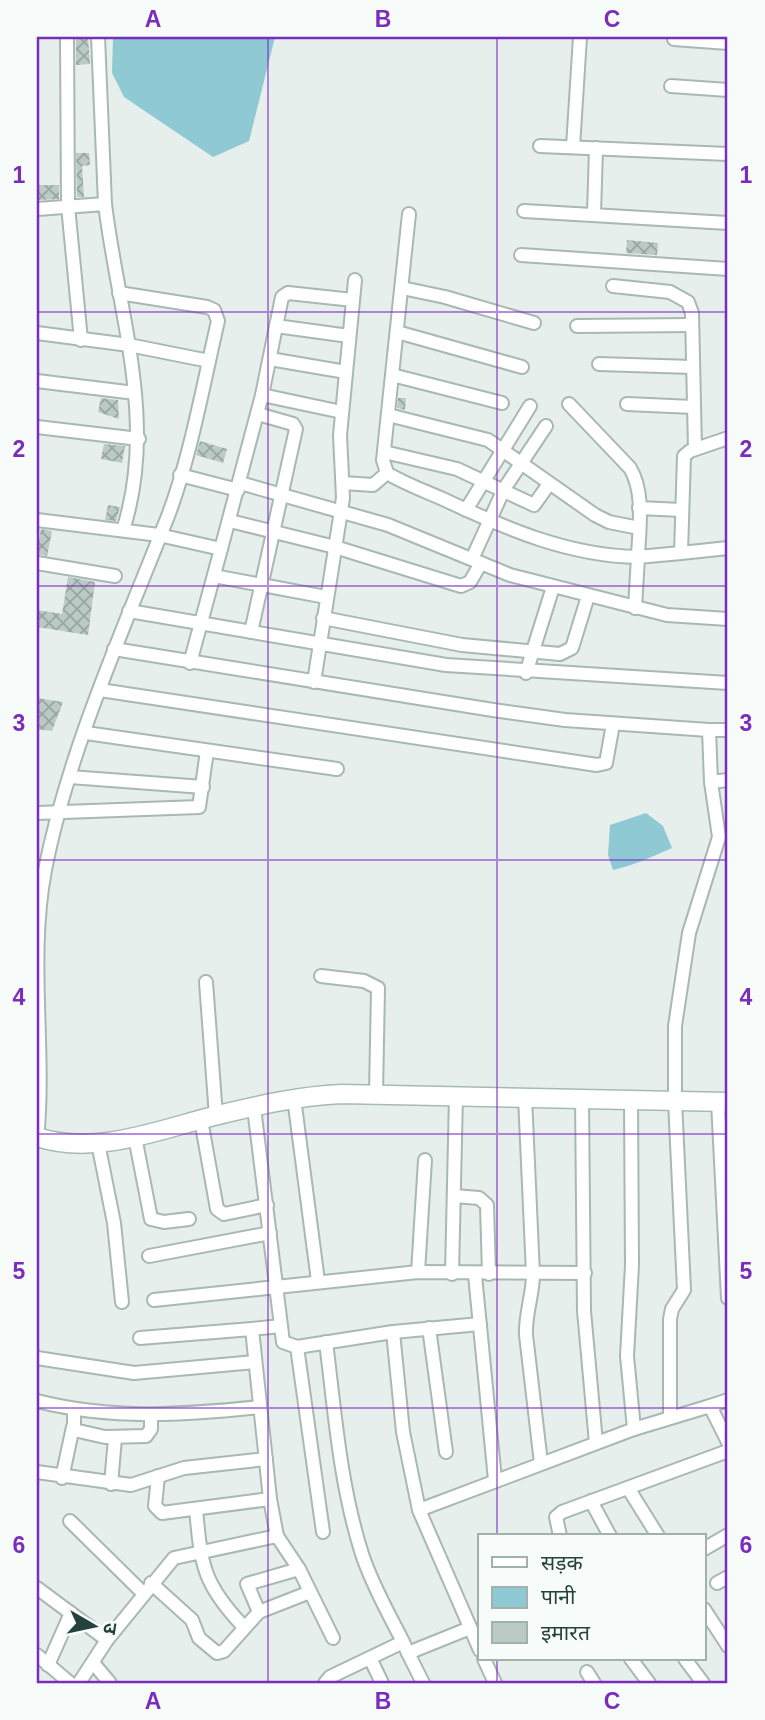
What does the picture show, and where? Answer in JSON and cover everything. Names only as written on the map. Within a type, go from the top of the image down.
[{"type":"street","points":[[67,37],[68,206],[81,340]]},
{"type":"street","points":[[98,37],[105,204],[129,345],[139,439],[137,477],[126,530]]},
{"type":"street","points":[[573,147],[580,37]]},
{"type":"street","points":[[674,39],[728,43]]},
{"type":"street","points":[[671,86],[728,90]]},
{"type":"street","points":[[540,146],[728,153]]},
{"type":"street","points":[[594,214],[596,148]]},
{"type":"street","points":[[37,209],[105,204]]},
{"type":"street","points":[[524,211],[728,223]]},
{"type":"street","points":[[387,473],[384,453],[409,214]]},
{"type":"street","points":[[521,255],[728,269]]},
{"type":"street","points":[[314,681],[341,511],[343,483],[339,454],[355,280]]},
{"type":"street","points":[[613,286],[680,295],[688,302],[692,326],[695,449]]},
{"type":"street","points":[[402,288],[445,297],[534,323]]},
{"type":"street","points":[[119,293],[214,310],[218,321],[180,475],[114,649],[70,777],[48,811],[37,936],[41,1045],[37,1138],[74,1145],[98,1143],[135,1137],[295,1098],[376,1093],[723,1102],[728,1298]]},
{"type":"street","points":[[190,663],[258,414],[284,294],[353,300]]},
{"type":"street","points":[[276,326],[349,336]]},
{"type":"street","points":[[577,326],[692,326]]},
{"type":"street","points":[[397,332],[522,367]]},
{"type":"street","points":[[37,333],[129,345],[209,361]]},
{"type":"street","points":[[270,359],[346,372]]},
{"type":"street","points":[[599,364],[692,367]]},
{"type":"street","points":[[392,375],[502,403]]},
{"type":"street","points":[[37,381],[135,393]]},
{"type":"street","points":[[262,396],[342,412]]},
{"type":"street","points":[[569,404],[630,468],[638,485],[635,608]]},
{"type":"street","points":[[627,404],[693,407]]},
{"type":"street","points":[[466,510],[530,406]]},
{"type":"street","points":[[251,632],[275,532],[296,426],[258,414]]},
{"type":"street","points":[[388,415],[474,435],[504,449],[549,484],[609,522],[639,528]]},
{"type":"street","points":[[230,521],[334,547],[461,586],[470,582],[489,520],[504,489],[546,426]]},
{"type":"street","points":[[37,427],[139,439]]},
{"type":"street","points":[[681,553],[684,456],[695,449],[728,438]]},
{"type":"street","points":[[384,453],[457,469],[534,505],[549,484]]},
{"type":"street","points":[[343,483],[373,485],[387,473]]},
{"type":"street","points":[[387,473],[489,520],[582,552],[638,557],[728,548]]},
{"type":"street","points":[[180,475],[283,495],[388,524],[476,561],[553,587],[667,615],[728,619]]},
{"type":"street","points":[[639,508],[681,510]]},
{"type":"street","points":[[37,520],[159,535],[221,549]]},
{"type":"street","points":[[37,563],[115,576]]},
{"type":"street","points":[[214,576],[326,597]]},
{"type":"street","points":[[526,673],[553,587]]},
{"type":"street","points":[[323,618],[410,636],[532,652],[568,653],[588,596]]},
{"type":"street","points":[[129,611],[446,665],[526,673],[728,683]]},
{"type":"street","points":[[114,649],[493,710],[613,724],[728,730]]},
{"type":"street","points":[[100,690],[597,765],[606,763],[609,757],[613,724]]},
{"type":"street","points":[[670,1417],[670,1319],[672,1310],[684,1290],[675,1101],[675,1026],[681,980],[697,903],[716,855],[723,821],[711,782],[709,730]]},
{"type":"street","points":[[86,733],[337,769]]},
{"type":"street","points":[[48,811],[195,808],[202,803],[207,751]]},
{"type":"street","points":[[70,777],[203,787]]},
{"type":"street","points":[[711,782],[728,780]]},
{"type":"street","points":[[321,976],[365,981],[378,988],[376,1093]]},
{"type":"street","points":[[206,982],[209,1118],[219,1212],[267,1205]]},
{"type":"street","points":[[453,1274],[456,1095]]},
{"type":"street","points":[[525,1097],[533,1275],[533,1291],[525,1315],[541,1462]]},
{"type":"street","points":[[582,1097],[586,1360],[596,1443]]},
{"type":"street","points":[[295,1098],[318,1280]]},
{"type":"street","points":[[631,1100],[632,1265],[627,1356],[634,1429]]},
{"type":"street","points":[[254,1108],[284,1342],[298,1347],[393,1332],[480,1324]]},
{"type":"street","points":[[135,1137],[151,1219],[164,1222],[188,1219]]},
{"type":"street","points":[[98,1143],[116,1235],[122,1302]]},
{"type":"street","points":[[418,1272],[425,1160]]},
{"type":"street","points":[[454,1196],[479,1198],[487,1205],[480,1324],[495,1480]]},
{"type":"street","points":[[149,1256],[270,1233]]},
{"type":"street","points":[[154,1300],[318,1280],[418,1272],[482,1275],[584,1273]]},
{"type":"street","points":[[140,1338],[281,1326]]},
{"type":"street","points":[[429,1328],[446,1452]]},
{"type":"street","points":[[252,1329],[270,1499],[277,1536],[299,1569],[333,1638]]},
{"type":"street","points":[[393,1332],[403,1432],[419,1510],[478,1646]]},
{"type":"street","points":[[326,1342],[343,1480],[352,1520],[363,1557],[424,1683]]},
{"type":"street","points":[[298,1347],[323,1532]]},
{"type":"street","points":[[37,1358],[134,1373],[256,1362]]},
{"type":"street","points":[[419,1510],[541,1462],[670,1417],[728,1400]]},
{"type":"street","points":[[37,1401],[74,1410],[151,1416],[260,1407]]},
{"type":"street","points":[[710,1406],[728,1442]]},
{"type":"street","points":[[62,1478],[74,1410]]},
{"type":"street","points":[[73,1427],[76,1432],[115,1438],[146,1436],[151,1429],[151,1416]]},
{"type":"street","points":[[111,1484],[115,1438]]},
{"type":"street","points":[[560,1534],[556,1517],[562,1512],[728,1451]]},
{"type":"street","points":[[37,1472],[62,1478],[131,1485],[209,1464],[266,1459]]},
{"type":"street","points":[[158,1476],[157,1511],[162,1513],[270,1499]]},
{"type":"street","points":[[628,1488],[657,1534]]},
{"type":"street","points":[[591,1501],[609,1534]]},
{"type":"street","points":[[196,1509],[200,1552],[212,1590],[243,1626]]},
{"type":"street","points":[[70,1521],[147,1588],[192,1619],[199,1639],[211,1651],[224,1651],[243,1626],[259,1612],[310,1592]]},
{"type":"street","points":[[706,1548],[728,1535]]},
{"type":"street","points":[[79,1683],[94,1664],[107,1640],[147,1588],[174,1559],[277,1536]]},
{"type":"street","points":[[259,1612],[247,1584],[299,1569]]},
{"type":"street","points":[[37,1588],[107,1640]]},
{"type":"street","points":[[706,1612],[728,1646]]},
{"type":"street","points":[[48,1665],[71,1613]]},
{"type":"street","points":[[325,1683],[330,1677],[370,1658],[470,1628]]},
{"type":"street","points":[[37,1655],[70,1683]]},
{"type":"street","points":[[370,1658],[382,1683]]},
{"type":"street","points":[[484,1660],[495,1683]]},
{"type":"street","points":[[632,1660],[649,1683]]},
{"type":"street","points":[[686,1660],[702,1683]]},
{"type":"street","points":[[94,1664],[110,1683]]},
{"type":"street","points":[[587,1672],[594,1683]]},
{"type":"water","points":[[113,37],[275,37],[249,141],[213,157],[124,97],[112,73]]},
{"type":"water","points":[[646,813],[663,826],[672,848],[613,870],[608,855],[610,825]]},
{"type":"building","points":[[76,37],[88,37],[90,64],[76,65]]},
{"type":"building","points":[[76,153],[89,153],[90,165],[82,166],[84,197],[77,197]]},
{"type":"building","points":[[38,185],[59,185],[59,199],[39,200]]},
{"type":"building","points":[[627,240],[658,243],[657,255],[626,253]]},
{"type":"building","points":[[101,398],[118,400],[119,419],[98,412]]},
{"type":"building","points":[[398,398],[406,398],[405,410],[397,408]]},
{"type":"building","points":[[200,441],[227,449],[223,463],[196,455]]},
{"type":"building","points":[[104,444],[125,446],[122,463],[101,459]]},
{"type":"building","points":[[108,505],[120,507],[116,521],[105,520]]},
{"type":"building","points":[[41,529],[52,531],[47,556],[37,554]]},
{"type":"building","points":[[68,577],[95,582],[88,635],[37,627],[37,610],[62,614]]},
{"type":"building","points":[[37,698],[63,702],[52,731],[37,729]]}]
